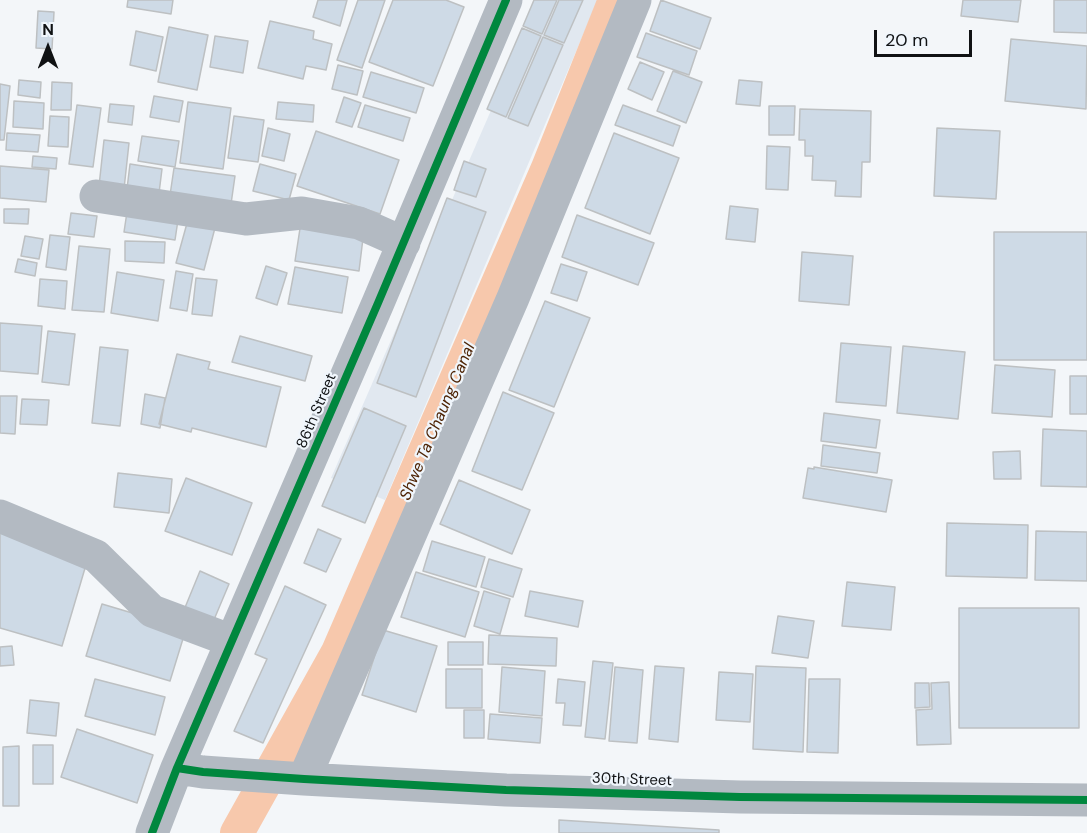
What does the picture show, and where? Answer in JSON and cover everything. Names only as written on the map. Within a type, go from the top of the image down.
[{"type":"street","name":"86th Street","points":[[152,833],[190,770],[232,640],[404,243],[506,0]]},
{"type":"street","points":[[293,778],[513,298],[635,0]]},
{"type":"street","points":[[96,196],[246,219],[302,213],[359,223],[404,243]]},
{"type":"street","points":[[0,516],[96,556],[152,611],[232,640]]},
{"type":"street","name":"30th Street","points":[[190,770],[506,790],[729,797],[1087,800]]},
{"type":"shaded area","points":[[539,0],[598,0],[385,500],[331,478]]},
{"type":"building","points":[[128,0],[173,0],[171,14],[127,7]]},
{"type":"building","points":[[318,0],[347,0],[340,26],[313,17]]},
{"type":"building","points":[[358,0],[385,0],[362,68],[337,60]]},
{"type":"building","points":[[393,0],[446,0],[464,7],[433,86],[369,62]]},
{"type":"building","points":[[534,0],[557,0],[542,34],[523,26]]},
{"type":"building","points":[[559,0],[583,0],[564,43],[544,35]]},
{"type":"building","points":[[661,0],[711,18],[700,49],[650,31]]},
{"type":"building","points":[[963,0],[1021,0],[1018,22],[961,16]]},
{"type":"building","points":[[1054,0],[1087,0],[1087,33],[1054,32]]},
{"type":"building","points":[[38,11],[54,12],[52,49],[36,48]]},
{"type":"building","points":[[270,21],[314,31],[313,39],[332,44],[326,70],[306,66],[303,79],[258,68]]},
{"type":"building","points":[[169,27],[208,35],[197,90],[158,82]]},
{"type":"building","points":[[522,28],[541,36],[506,117],[487,109]]},
{"type":"building","points":[[136,31],[163,37],[156,71],[130,65]]},
{"type":"building","points":[[646,33],[697,51],[689,75],[637,57]]},
{"type":"building","points":[[215,36],[248,41],[243,73],[210,67]]},
{"type":"building","points":[[543,37],[563,45],[528,126],[508,118]]},
{"type":"building","points":[[1011,39],[1087,46],[1086,109],[1005,101]]},
{"type":"building","points":[[640,62],[664,72],[652,100],[628,89]]},
{"type":"building","points":[[338,65],[363,71],[357,95],[332,89]]},
{"type":"building","points":[[673,71],[702,82],[686,123],[657,111]]},
{"type":"building","points":[[371,72],[424,88],[416,113],[363,97]]},
{"type":"building","points":[[19,80],[41,82],[40,98],[18,95]]},
{"type":"building","points":[[739,80],[762,82],[760,106],[736,104]]},
{"type":"building","points":[[52,82],[72,83],[71,110],[51,110]]},
{"type":"building","points":[[0,84],[10,86],[4,140],[0,140]]},
{"type":"building","points":[[154,96],[183,101],[179,122],[150,117]]},
{"type":"building","points":[[344,97],[361,103],[352,127],[336,122]]},
{"type":"building","points":[[14,101],[44,103],[43,129],[13,127]]},
{"type":"building","points":[[188,102],[231,108],[223,169],[180,163]]},
{"type":"building","points":[[278,102],[314,105],[313,122],[276,119]]},
{"type":"building","points":[[110,104],[134,106],[132,125],[108,122]]},
{"type":"building","points":[[77,105],[101,108],[93,167],[69,164]]},
{"type":"building","points":[[365,105],[410,118],[403,141],[358,127]]},
{"type":"building","points":[[623,105],[680,126],[673,146],[615,125]]},
{"type":"building","points":[[769,106],[795,106],[794,135],[769,135]]},
{"type":"building","points":[[800,109],[871,111],[870,162],[862,162],[861,197],[835,196],[836,181],[812,180],[813,156],[805,156],[805,140],[799,140]]},
{"type":"building","points":[[50,116],[69,117],[68,147],[48,146]]},
{"type":"building","points":[[234,116],[264,120],[258,162],[228,158]]},
{"type":"building","points":[[268,128],[290,134],[284,161],[262,156]]},
{"type":"building","points":[[937,128],[1000,131],[996,199],[934,196]]},
{"type":"building","points":[[316,131],[399,160],[380,214],[297,186]]},
{"type":"building","points":[[7,133],[40,135],[38,152],[6,150]]},
{"type":"building","points":[[614,133],[679,158],[650,234],[585,208]]},
{"type":"building","points":[[142,136],[179,141],[175,167],[138,161]]},
{"type":"building","points":[[104,140],[129,143],[124,189],[99,186]]},
{"type":"building","points":[[767,146],[790,147],[788,190],[766,189]]},
{"type":"building","points":[[33,156],[57,158],[56,169],[32,167]]},
{"type":"building","points":[[464,161],[486,169],[476,197],[454,190]]},
{"type":"building","points":[[130,164],[162,169],[158,201],[126,197]]},
{"type":"building","points":[[260,164],[296,174],[289,200],[253,191]]},
{"type":"building","points":[[0,166],[49,170],[46,202],[0,198]]},
{"type":"building","points":[[174,168],[235,176],[230,211],[169,202]]},
{"type":"building","points":[[447,198],[486,212],[416,397],[377,383]]},
{"type":"building","points":[[730,206],[758,209],[755,242],[726,239]]},
{"type":"building","points":[[4,209],[29,209],[28,224],[4,223]]},
{"type":"building","points":[[127,212],[178,220],[175,240],[124,232]]},
{"type":"building","points":[[71,213],[97,216],[94,237],[68,234]]},
{"type":"building","points":[[577,215],[654,243],[638,285],[562,257]]},
{"type":"building","points":[[189,216],[216,224],[204,270],[176,263]]},
{"type":"building","points":[[301,222],[364,230],[359,271],[295,261]]},
{"type":"building","points":[[994,232],[1087,232],[1087,360],[994,360]]},
{"type":"building","points":[[50,235],[70,237],[66,270],[46,267]]},
{"type":"building","points":[[25,236],[43,239],[39,259],[21,256]]},
{"type":"building","points":[[125,241],[165,242],[164,263],[125,261]]},
{"type":"building","points":[[79,246],[110,249],[104,312],[72,310]]},
{"type":"building","points":[[802,252],[853,256],[849,305],[799,301]]},
{"type":"building","points":[[18,259],[37,263],[35,276],[15,272]]},
{"type":"building","points":[[561,264],[587,272],[577,301],[551,293]]},
{"type":"building","points":[[266,266],[287,273],[277,305],[256,298]]},
{"type":"building","points":[[295,267],[348,277],[342,313],[288,304]]},
{"type":"building","points":[[176,271],[193,274],[187,311],[170,308]]},
{"type":"building","points":[[117,272],[164,280],[158,321],[111,313]]},
{"type":"building","points":[[196,278],[217,280],[212,316],[192,314]]},
{"type":"building","points":[[40,279],[67,281],[65,309],[38,306]]},
{"type":"building","points":[[545,301],[590,318],[554,407],[509,390]]},
{"type":"building","points":[[0,323],[42,326],[38,374],[0,371]]},
{"type":"building","points":[[48,331],[75,334],[69,385],[42,382]]},
{"type":"building","points":[[240,336],[312,356],[305,381],[232,362]]},
{"type":"building","points":[[841,343],[891,347],[886,406],[836,402]]},
{"type":"building","points":[[903,346],[965,352],[958,419],[897,413]]},
{"type":"building","points":[[100,347],[128,350],[120,426],[92,423]]},
{"type":"building","points":[[177,354],[210,362],[208,369],[281,387],[266,447],[192,428],[191,432],[159,424]]},
{"type":"building","points":[[995,365],[1055,370],[1052,417],[992,413]]},
{"type":"building","points":[[1070,376],[1087,376],[1087,414],[1070,414]]},
{"type":"building","points":[[503,392],[554,413],[522,490],[472,471]]},
{"type":"building","points":[[145,394],[165,398],[160,428],[141,424]]},
{"type":"building","points":[[0,396],[17,396],[15,434],[0,433]]},
{"type":"building","points":[[22,399],[49,400],[47,425],[20,424]]},
{"type":"building","points":[[364,408],[406,426],[365,523],[322,506]]},
{"type":"building","points":[[824,413],[880,420],[876,448],[821,441]]},
{"type":"building","points":[[1043,429],[1087,431],[1087,487],[1041,486]]},
{"type":"building","points":[[823,445],[880,453],[877,473],[821,466]]},
{"type":"building","points":[[1020,451],[1021,479],[994,479],[993,452]]},
{"type":"building","points":[[814,467],[892,480],[886,512],[803,498],[808,468],[814,469]]},
{"type":"building","points":[[118,473],[172,479],[169,513],[114,507]]},
{"type":"building","points":[[186,478],[252,503],[232,555],[165,531]]},
{"type":"building","points":[[459,480],[530,510],[512,554],[440,524]]},
{"type":"building","points":[[947,523],[1028,525],[1027,578],[946,576]]},
{"type":"building","points":[[318,529],[341,539],[326,572],[304,563]]},
{"type":"building","points":[[1036,531],[1087,532],[1087,581],[1035,580]]},
{"type":"building","points":[[0,533],[88,558],[62,646],[0,628]]},
{"type":"building","points":[[432,541],[485,557],[476,587],[423,571]]},
{"type":"building","points":[[489,559],[522,569],[513,597],[481,587]]},
{"type":"building","points":[[200,571],[229,584],[213,622],[184,610]]},
{"type":"building","points":[[416,572],[479,592],[465,637],[401,617]]},
{"type":"building","points":[[847,582],[895,587],[891,630],[842,626]]},
{"type":"building","points":[[285,586],[326,605],[263,743],[234,731],[267,659],[255,654]]},
{"type":"building","points":[[484,591],[510,599],[500,634],[474,626]]},
{"type":"building","points":[[530,591],[583,601],[578,627],[525,616]]},
{"type":"building","points":[[102,604],[186,629],[170,681],[86,656]]},
{"type":"building","points":[[959,608],[1079,608],[1079,728],[959,728]]},
{"type":"building","points":[[778,616],[814,621],[808,658],[772,653]]},
{"type":"building","points":[[383,630],[437,646],[416,712],[362,695]]},
{"type":"building","points":[[489,635],[557,638],[556,666],[488,664]]},
{"type":"building","points":[[448,642],[483,642],[483,665],[448,665]]},
{"type":"building","points":[[12,646],[14,665],[0,666],[0,647]]},
{"type":"building","points":[[593,661],[613,663],[605,739],[585,737]]},
{"type":"building","points":[[655,666],[684,668],[678,742],[649,739]]},
{"type":"building","points":[[756,666],[806,668],[803,752],[753,749]]},
{"type":"building","points":[[502,667],[545,671],[542,716],[499,712]]},
{"type":"building","points":[[615,667],[643,670],[637,743],[609,741]]},
{"type":"building","points":[[446,669],[482,669],[482,708],[446,708]]},
{"type":"building","points":[[719,672],[753,674],[750,722],[716,720]]},
{"type":"building","points":[[95,679],[165,697],[155,735],[85,716]]},
{"type":"building","points":[[558,679],[585,682],[581,726],[563,725],[565,703],[556,703]]},
{"type":"building","points":[[809,679],[840,679],[838,753],[807,752]]},
{"type":"building","points":[[949,682],[951,744],[917,745],[916,710],[932,709],[931,683]]},
{"type":"building","points":[[915,683],[929,683],[930,707],[915,708]]},
{"type":"building","points":[[30,700],[59,703],[56,736],[27,733]]},
{"type":"building","points":[[464,710],[484,710],[484,738],[464,738]]},
{"type":"building","points":[[490,714],[542,718],[540,743],[488,739]]},
{"type":"building","points":[[77,729],[153,755],[137,803],[61,777]]},
{"type":"building","points":[[33,745],[53,745],[53,784],[33,784]]},
{"type":"building","points":[[19,746],[19,806],[3,806],[3,747]]},
{"type":"building","points":[[559,820],[719,830],[719,833],[559,833]]},
{"type":"waterway","name":"Shwe Ta Chaung Canal","points":[[237,833],[338,652],[548,168],[615,0]]},
{"type":"cycle path","points":[[152,833],[177,768],[506,0]]},
{"type":"cycle path","points":[[177,768],[304,779],[506,790],[740,797],[1087,800]]}]
